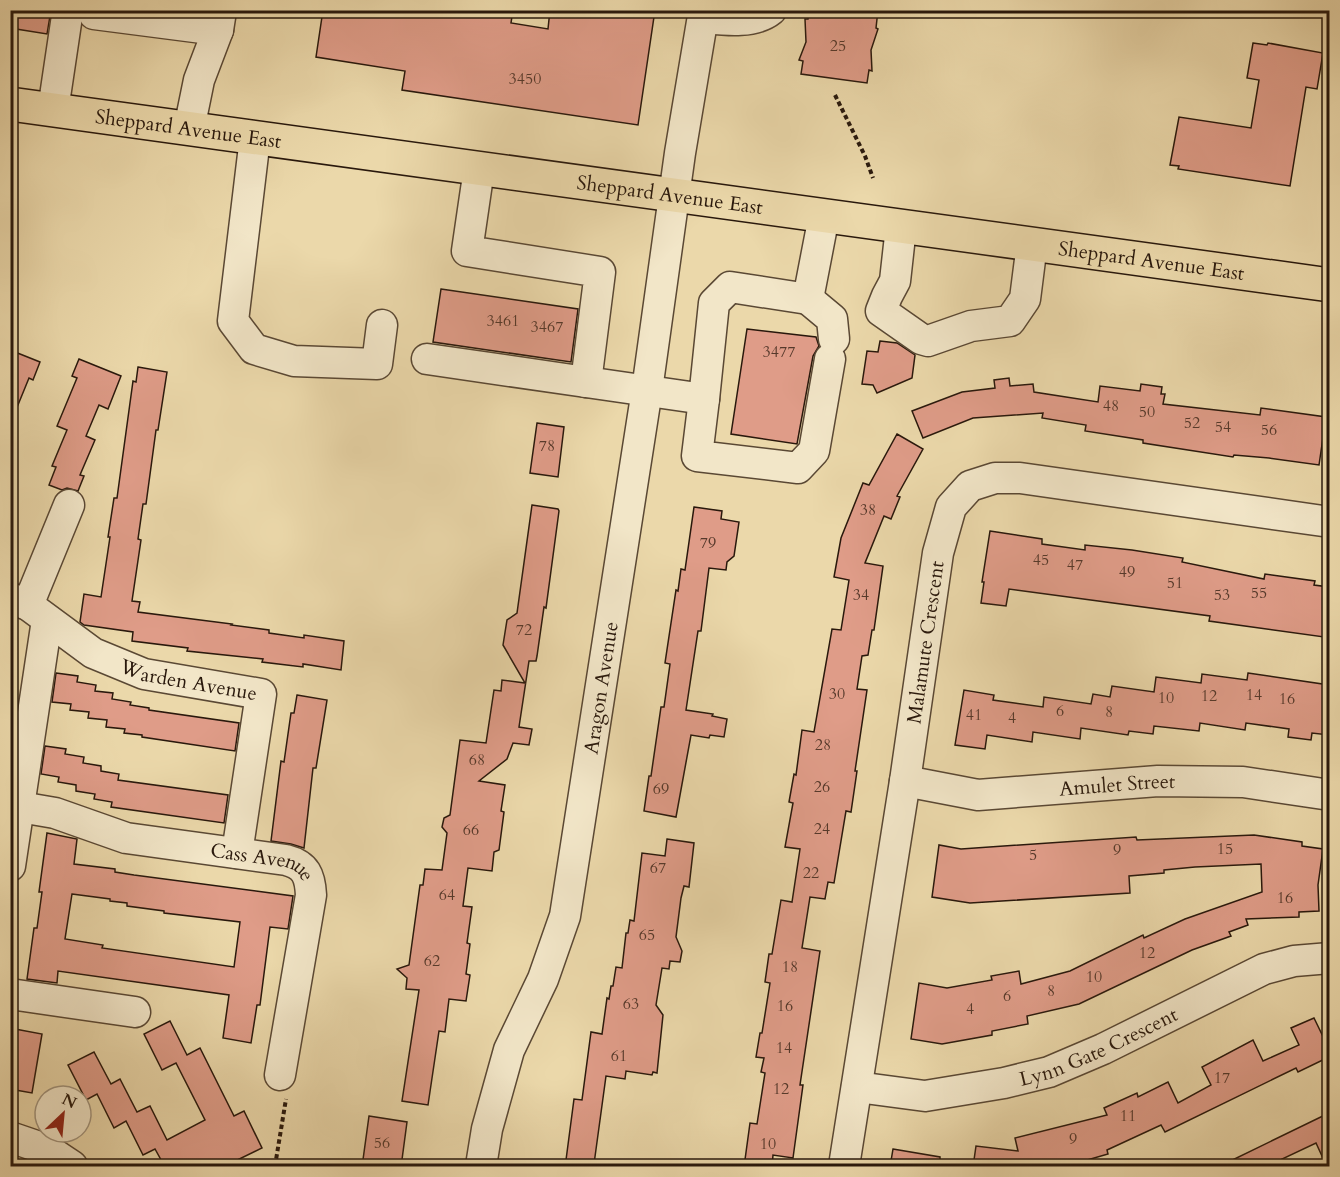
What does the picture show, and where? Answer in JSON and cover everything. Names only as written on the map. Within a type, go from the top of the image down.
[{"type":"main road","name":"Sheppard Avenue East","points":[[10,104],[1329,285]]},
{"type":"street","points":[[703,14],[747,19],[765,15],[771,10]]},
{"type":"street","name":"Aragon Avenue","points":[[481,1167],[487,1129],[509,1050],[543,979],[565,916],[703,14]]},
{"type":"street","points":[[53,110],[80,15],[219,20],[198,80],[189,129]]},
{"type":"street","points":[[255,138],[232,321],[254,349],[294,361],[377,364],[382,325]]},
{"type":"street","points":[[479,169],[467,251],[600,272],[586,382]]},
{"type":"street","points":[[808,299],[824,216]]},
{"type":"street","points":[[901,227],[895,281],[886,296],[881,311],[921,339],[928,341],[971,326],[1010,321],[1025,299],[1032,244]]},
{"type":"street","points":[[730,287],[808,299],[832,319],[832,349],[814,451],[798,468],[697,456],[714,303],[730,287]]},
{"type":"street","points":[[427,359],[704,399]]},
{"type":"street","name":"Malamute Crescent","points":[[844,1167],[906,781],[939,553],[951,507],[970,486],[995,478],[1020,478],[1329,522]]},
{"type":"street","points":[[10,866],[20,807],[28,608],[69,505]]},
{"type":"street","name":"Warden Avenue","points":[[28,608],[93,653],[144,674],[261,694],[237,853]]},
{"type":"street","name":"Amulet Street","points":[[906,781],[978,795],[1158,781],[1243,782],[1329,795]]},
{"type":"street","name":"Cass Avenue","points":[[20,807],[55,813],[126,838],[237,853],[291,862],[300,867],[310,879],[311,895],[280,1075]]},
{"type":"street","name":"Lynn Gate Crescent","points":[[857,1087],[925,1096],[1049,1072],[1103,1049],[1264,969],[1294,961],[1329,958]]},
{"type":"street","points":[[10,994],[135,1012]]},
{"type":"street","points":[[10,1137],[48,1150],[72,1167]]},
{"type":"path","points":[[835,95],[865,156],[873,178]]},
{"type":"path","points":[[275,1167],[288,1088],[280,1075]]},
{"type":"building","points":[[10,10],[51,10],[47,34],[10,28]]},
{"type":"building","points":[[323,10],[513,10],[511,23],[548,29],[550,10],[655,10],[638,125],[402,90],[405,71],[316,57]]},
{"type":"building","points":[[809,10],[878,10],[876,28],[878,29],[871,50],[872,71],[869,70],[867,83],[801,74],[803,61],[799,60],[806,42],[805,19],[808,19]]},
{"type":"building","points":[[1253,43],[1267,45],[1268,43],[1323,53],[1317,89],[1306,87],[1290,186],[1178,169],[1179,166],[1170,165],[1179,117],[1251,128],[1259,80],[1247,78]]},
{"type":"building","points":[[441,289],[578,309],[571,362],[433,342]]},
{"type":"building","points":[[747,329],[816,337],[819,346],[813,356],[797,444],[731,434]]},
{"type":"building","points":[[880,341],[897,343],[915,355],[912,378],[877,393],[873,385],[862,384],[867,351],[878,352]]},
{"type":"building","points":[[10,350],[40,362],[33,380],[29,378],[11,422]]},
{"type":"building","points":[[79,359],[121,376],[108,409],[99,405],[86,436],[95,440],[80,475],[84,476],[78,491],[67,488],[62,490],[49,485],[56,467],[52,466],[67,430],[57,426],[77,378],[72,376]]},
{"type":"building","points":[[138,367],[167,372],[146,504],[143,504],[138,539],[141,540],[132,601],[140,602],[138,612],[232,624],[304,638],[304,635],[344,641],[341,670],[303,664],[303,667],[262,662],[263,659],[187,651],[188,648],[132,641],[133,632],[84,625],[80,622],[84,594],[101,597],[114,498],[117,498],[133,381],[136,382]]},
{"type":"building","points":[[1009,378],[1010,386],[1033,384],[1034,392],[1098,402],[1100,386],[1140,391],[1141,384],[1162,387],[1161,394],[1165,394],[1163,404],[1260,415],[1261,408],[1326,417],[1319,465],[1269,458],[1234,455],[1233,457],[1143,443],[1143,440],[1085,431],[1086,425],[1042,418],[1043,413],[973,418],[923,438],[912,411],[962,392],[995,388],[994,380]]},
{"type":"building","points":[[537,423],[564,427],[558,477],[530,473]]},
{"type":"building","points":[[897,434],[923,449],[897,496],[900,497],[891,519],[884,516],[865,563],[883,566],[874,630],[872,630],[868,655],[862,656],[857,689],[867,690],[851,812],[846,811],[834,883],[828,882],[825,899],[810,897],[802,948],[820,951],[800,1085],[803,1085],[793,1158],[773,1155],[772,1167],[744,1167],[750,1123],[757,1124],[765,1073],[761,1072],[764,1058],[756,1057],[770,983],[765,982],[769,954],[772,954],[781,900],[792,902],[800,849],[785,847],[793,803],[789,802],[794,774],[796,775],[802,730],[814,732],[832,629],[841,630],[849,580],[834,577],[841,538],[863,483],[869,485]]},
{"type":"building","points":[[532,505],[559,511],[546,608],[544,607],[536,661],[529,661],[519,727],[532,729],[529,745],[513,743],[507,759],[479,781],[505,785],[501,811],[504,812],[499,850],[494,852],[492,871],[468,868],[463,906],[472,907],[467,943],[470,944],[466,974],[470,975],[466,1001],[449,999],[445,1032],[439,1031],[428,1105],[402,1101],[419,990],[406,989],[407,978],[397,969],[409,965],[420,885],[423,885],[425,869],[442,870],[447,833],[442,827],[444,818],[450,815],[460,740],[486,743],[494,690],[501,691],[502,680],[525,683],[503,645],[507,620],[517,613]]},
{"type":"building","points":[[694,507],[722,511],[721,519],[739,522],[734,556],[727,562],[726,570],[709,568],[701,631],[698,631],[686,710],[713,714],[712,716],[727,719],[724,737],[710,735],[709,738],[691,735],[676,817],[644,811],[661,707],[664,707],[670,664],[665,663],[676,590],[678,591],[681,569],[685,570]]},
{"type":"building","points":[[990,531],[1042,539],[1042,544],[1085,550],[1085,545],[1183,558],[1182,562],[1264,579],[1265,574],[1315,581],[1314,585],[1329,587],[1324,637],[1209,621],[1210,616],[1009,589],[1006,606],[981,603]]},
{"type":"building","points":[[56,673],[78,676],[77,682],[96,685],[95,691],[113,693],[112,699],[131,702],[130,705],[149,708],[149,710],[239,723],[235,751],[142,737],[142,735],[124,733],[125,729],[106,727],[107,720],[88,718],[89,712],[70,710],[71,704],[52,702]]},
{"type":"building","points":[[1248,673],[1329,685],[1329,735],[1312,733],[1311,740],[1288,737],[1289,729],[1246,723],[1245,730],[1200,723],[1199,731],[1154,726],[1153,734],[1129,731],[1128,735],[1081,728],[1080,739],[1033,732],[1032,742],[987,735],[985,749],[955,745],[964,690],[994,695],[993,700],[1043,707],[1044,697],[1091,704],[1093,694],[1110,697],[1112,686],[1154,692],[1156,677],[1201,683],[1202,674],[1247,680]]},
{"type":"building","points":[[297,695],[327,700],[316,768],[313,768],[304,848],[271,841],[281,761],[284,762],[291,713],[294,713]]},
{"type":"building","points":[[45,746],[66,749],[65,754],[84,757],[83,763],[101,766],[101,771],[119,774],[118,780],[228,795],[224,823],[111,807],[112,802],[94,799],[95,794],[76,791],[76,785],[58,782],[59,777],[41,774]]},
{"type":"building","points":[[47,833],[77,839],[74,864],[115,869],[115,872],[134,875],[293,896],[288,929],[270,927],[260,1005],[257,1005],[251,1043],[223,1038],[229,995],[58,971],[57,983],[27,979],[42,892],[39,892]],"holes":[[[72,894],[110,899],[110,901],[127,903],[127,906],[164,911],[164,913],[240,922],[234,967],[102,948],[103,945],[65,939]]]},
{"type":"building","points":[[1254,835],[1302,842],[1302,846],[1323,849],[1318,885],[1319,911],[1299,912],[1299,917],[1246,919],[1248,925],[1229,932],[1231,936],[1192,950],[1079,1004],[1027,1016],[1028,1024],[992,1031],[992,1035],[942,1044],[911,1039],[919,983],[947,988],[992,980],[991,976],[1019,971],[1021,984],[1070,971],[1143,935],[1144,938],[1185,919],[1262,892],[1261,864],[1195,867],[1129,876],[1130,893],[970,903],[932,897],[939,845],[961,849],[1136,837],[1137,840]]},
{"type":"building","points":[[667,839],[694,843],[689,887],[684,886],[676,937],[682,951],[680,962],[670,961],[669,969],[662,968],[656,1005],[663,1015],[657,1073],[653,1072],[652,1075],[626,1071],[625,1079],[606,1076],[594,1164],[566,1160],[574,1099],[582,1100],[591,1032],[602,1034],[607,998],[609,999],[611,986],[613,986],[616,967],[622,968],[626,933],[628,933],[630,920],[634,921],[642,853],[665,856]]},
{"type":"building","points":[[1314,1018],[1329,1049],[1329,1057],[1298,1072],[1296,1068],[1165,1132],[1161,1125],[1107,1150],[1108,1154],[1063,1167],[973,1167],[976,1146],[1018,1151],[1015,1138],[1107,1115],[1104,1108],[1137,1093],[1138,1097],[1168,1082],[1178,1103],[1211,1085],[1202,1067],[1253,1040],[1263,1061],[1299,1045],[1291,1028]]},
{"type":"building","points":[[170,1021],[187,1055],[200,1048],[234,1116],[244,1111],[262,1148],[223,1167],[165,1167],[155,1149],[143,1155],[126,1121],[114,1128],[97,1094],[93,1096],[93,1084],[78,1084],[68,1065],[94,1052],[111,1084],[120,1079],[137,1112],[150,1106],[167,1140],[205,1120],[176,1063],[162,1070],[144,1034]]},
{"type":"building","points":[[15,1029],[42,1034],[32,1093],[10,1089],[10,1052]]},
{"type":"building","points":[[1329,1113],[1329,1167],[1316,1143],[1282,1159],[1286,1167],[1218,1167]]},
{"type":"building","points":[[369,1116],[407,1122],[401,1167],[362,1167]]},
{"type":"building","points":[[893,1149],[940,1157],[940,1167],[890,1167]]}]
